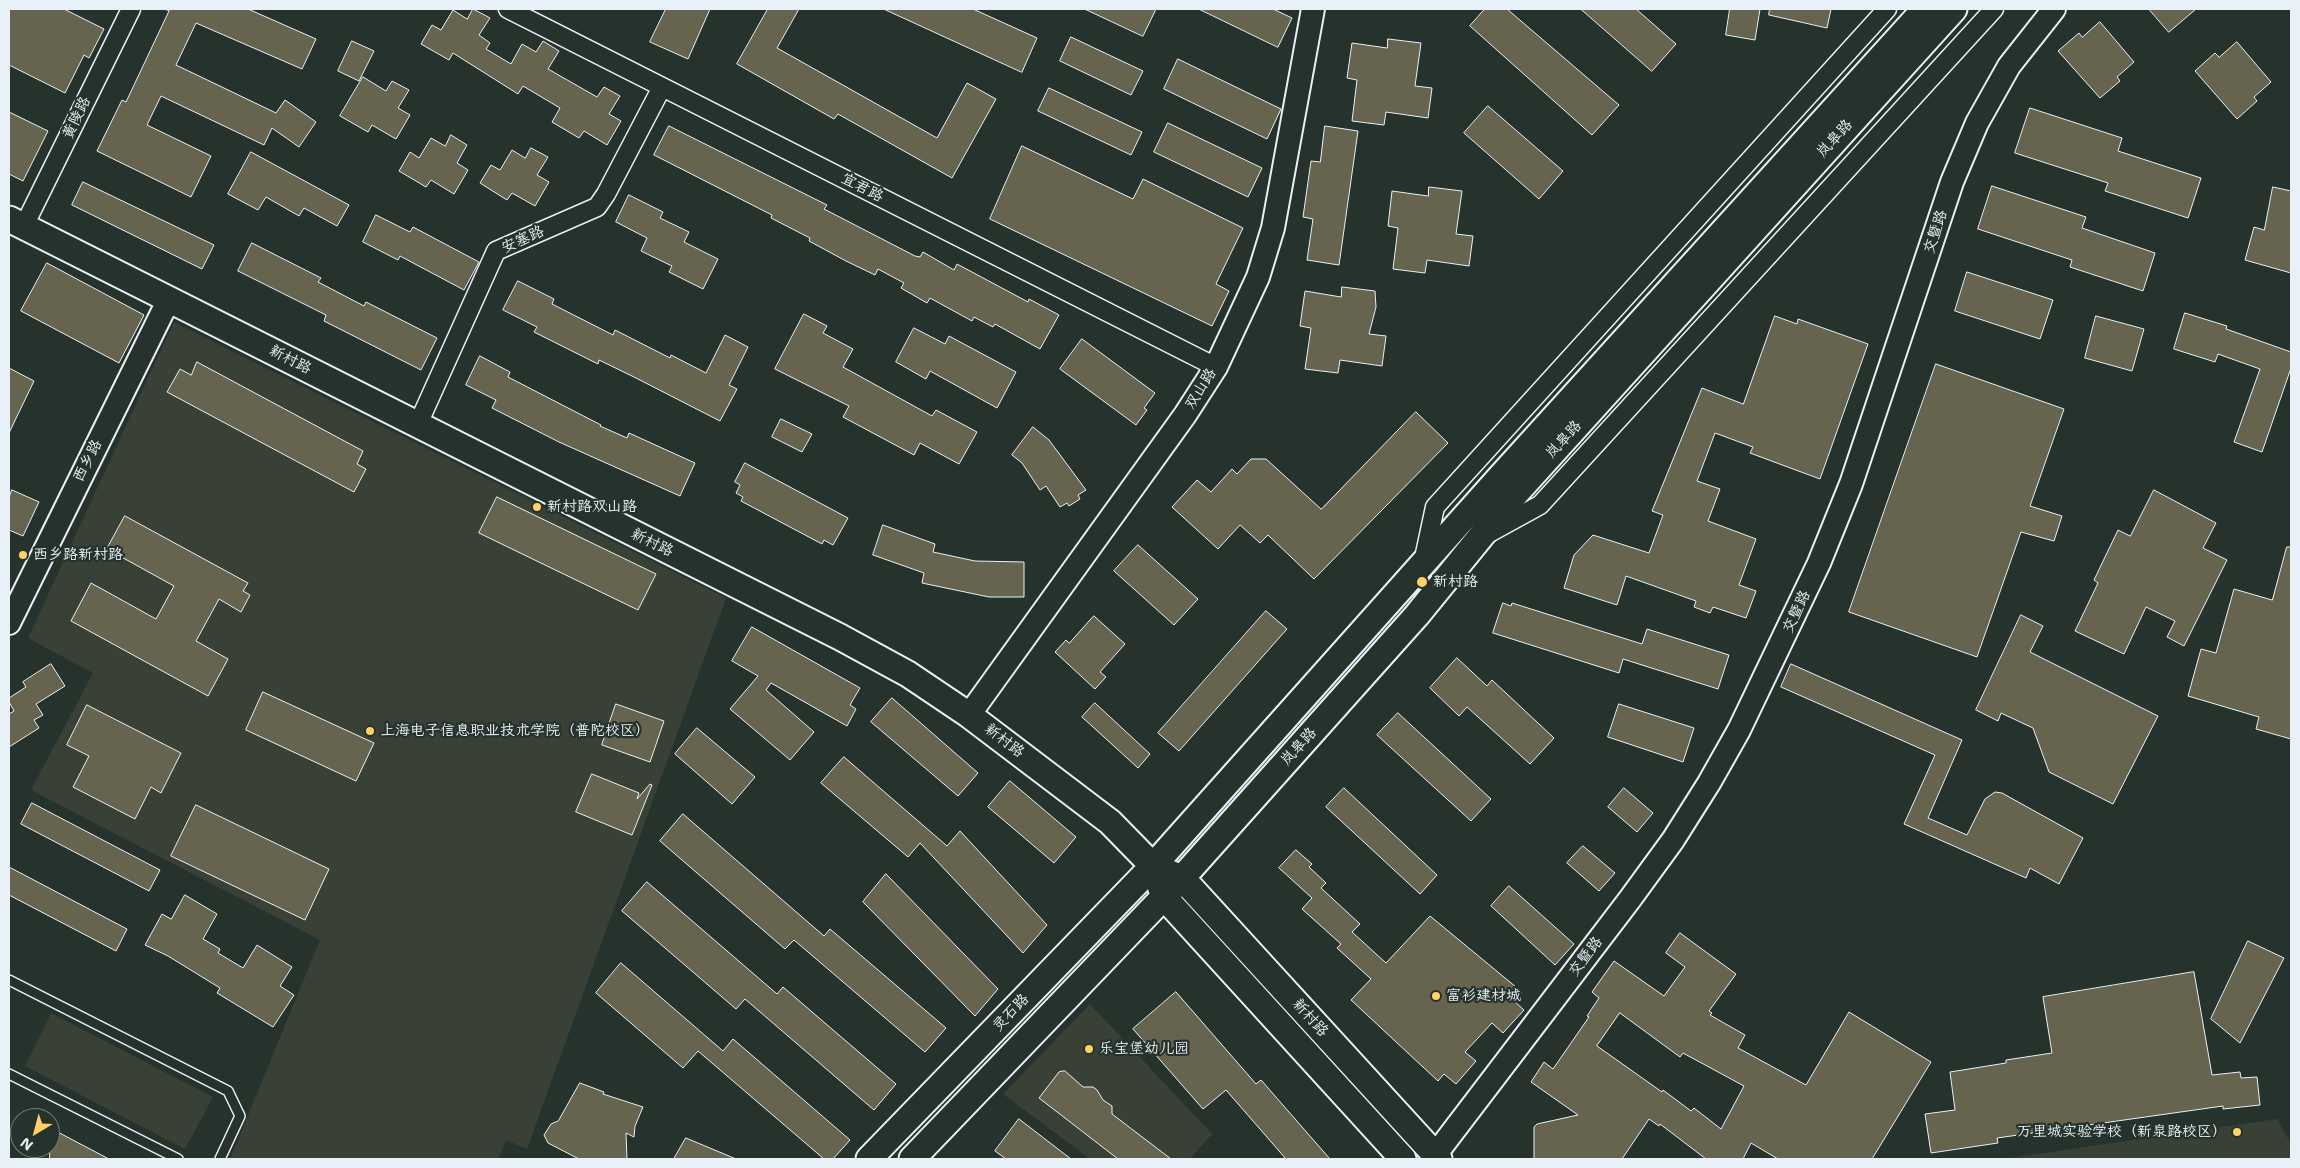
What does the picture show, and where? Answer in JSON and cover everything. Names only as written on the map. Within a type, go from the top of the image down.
[{"type":"main road","name":"岚皋路","points":[[1182,878],[1417,615],[1517,492],[1784,181],[1925,9]]},
{"type":"main road","name":"岚皋路","points":[[1153,866],[1422,564],[1784,181],[1954,9]]},
{"type":"main road","name":"新村路","points":[[16,223],[840,637],[908,674],[969,715],[1110,822],[1153,866],[1182,878],[1435,1158]]},
{"type":"main road","name":"新村路","points":[[1153,866],[1164,897],[1403,1159]]},
{"type":"main road","name":"灵石路","points":[[869,1159],[1153,866]]},
{"type":"main road","name":"灵石路","points":[[912,1159],[1182,878]]},
{"type":"street","name":"黄陵路","points":[[16,223],[131,9]]},
{"type":"street","name":"宜君路","points":[[508,9],[1216,367]]},
{"type":"street","name":"双山路","points":[[969,715],[1185,415],[1216,367],[1258,277],[1273,228],[1313,9]]},
{"type":"street","points":[[1422,564],[1435,507],[1887,9]]},
{"type":"street","points":[[1480,538],[1540,504],[1994,9]]},
{"type":"street","name":"交暨路","points":[[1435,1158],[1673,840],[1709,783],[1739,730],[1819,563],[1851,484],[1952,182],[1977,123],[2009,66],[2054,9]]},
{"type":"street","name":"安塞路","points":[[418,424],[496,251],[597,207],[606,194],[662,87]]},
{"type":"street","name":"西乡路","points":[[9,623],[169,299]]},
{"type":"lane","points":[[9,980],[228,1091],[240,1116],[220,1159]]},
{"type":"lane","points":[[9,1074],[178,1159]]},
{"type":"shaded area","name":"上海电子信息职业技术学院（普陀校区）","points":[[174,322],[726,598],[527,1149],[506,1140],[498,1159],[230,1159],[320,940],[31,790],[93,673],[28,638]]},
{"type":"shaded area","name":"乐宝堡幼儿园","points":[[1090,1004],[1212,1134],[1190,1159],[1090,1159],[1003,1094]]},
{"type":"shaded area","points":[[51,1013],[213,1097],[185,1149],[25,1066]]},
{"type":"shaded area","name":"万里城实验学校（新泉路校区）","points":[[2277,1119],[2291,1144],[2291,1159],[2003,1159]]},
{"type":"building","points":[[9,9],[64,9],[104,29],[89,58],[84,55],[65,93],[9,65]]},
{"type":"building","points":[[164,9],[248,9],[316,39],[302,69],[196,23],[176,65],[276,113],[285,100],[316,122],[299,147],[272,128],[264,145],[161,96],[147,125],[211,156],[191,197],[97,151],[122,100],[126,102],[169,11]]},
{"type":"building","points":[[473,9],[490,18],[479,35],[490,43],[486,49],[511,64],[522,44],[536,52],[543,41],[559,51],[548,69],[597,97],[604,87],[620,96],[609,114],[621,121],[607,145],[584,131],[579,138],[552,122],[560,108],[523,86],[518,94],[453,53],[449,60],[421,44],[432,25],[441,30],[453,10],[467,19]]},
{"type":"building","points":[[666,9],[710,9],[688,59],[650,42]]},
{"type":"building","points":[[768,9],[799,9],[777,48],[937,138],[967,83],[996,99],[952,178],[838,114],[834,119],[737,64]]},
{"type":"building","points":[[884,9],[973,9],[1037,38],[1022,72]]},
{"type":"building","points":[[1085,9],[1156,9],[1143,36]]},
{"type":"building","points":[[1199,9],[1273,9],[1292,18],[1278,47]]},
{"type":"building","points":[[1485,9],[1507,9],[1619,105],[1592,135],[1470,26]]},
{"type":"building","points":[[1581,9],[1636,9],[1676,44],[1652,71]]},
{"type":"building","points":[[1730,9],[1760,9],[1755,40],[1726,35]]},
{"type":"building","points":[[1770,9],[1831,9],[1827,28],[1769,15]]},
{"type":"building","points":[[2149,9],[2196,9],[2169,32]]},
{"type":"building","points":[[2100,22],[2134,62],[2117,77],[2120,81],[2100,98],[2058,51],[2079,33],[2082,37]]},
{"type":"building","points":[[1071,37],[1143,71],[1131,95],[1060,61]]},
{"type":"building","points":[[1388,39],[1421,43],[1415,86],[1432,88],[1428,118],[1386,112],[1384,125],[1352,121],[1357,80],[1347,78],[1352,43],[1387,48]]},
{"type":"building","points":[[352,41],[374,51],[359,81],[338,71]]},
{"type":"building","points":[[2237,42],[2271,82],[2254,97],[2257,101],[2237,119],[2195,71],[2215,53],[2219,57]]},
{"type":"building","points":[[1178,59],[1281,109],[1267,139],[1164,89]]},
{"type":"building","points":[[363,77],[386,91],[392,81],[409,90],[398,108],[410,115],[396,139],[372,125],[368,132],[340,116]]},
{"type":"building","points":[[1049,88],[1142,132],[1131,155],[1038,111]]},
{"type":"building","points":[[1488,106],[1563,171],[1539,199],[1464,133]]},
{"type":"building","points":[[2030,108],[2122,138],[2118,151],[2201,178],[2188,218],[2105,191],[2108,183],[2015,153]]},
{"type":"building","points":[[9,112],[48,131],[23,181],[9,174]]},
{"type":"building","points":[[1168,123],[1262,168],[1248,197],[1154,152]]},
{"type":"building","points":[[669,126],[827,205],[824,209],[915,256],[920,257],[923,252],[954,270],[957,264],[1028,302],[1029,299],[1059,315],[1040,349],[995,324],[993,327],[974,317],[972,321],[930,298],[927,303],[901,288],[904,283],[878,269],[875,275],[846,261],[809,241],[810,238],[771,218],[772,215],[654,155]]},
{"type":"building","points":[[1325,126],[1358,131],[1339,265],[1307,260],[1313,219],[1303,217],[1311,161],[1320,162]]},
{"type":"building","points":[[451,135],[467,145],[457,163],[468,170],[454,194],[431,180],[426,187],[399,171],[410,152],[419,158],[431,138],[445,146]]},
{"type":"building","points":[[1022,146],[1133,199],[1143,179],[1243,228],[1216,284],[1229,291],[1212,326],[990,219]]},
{"type":"building","points":[[531,148],[548,157],[537,175],[549,182],[535,206],[512,193],[507,200],[480,183],[491,165],[500,170],[512,150],[525,158]]},
{"type":"building","points":[[251,152],[349,205],[337,226],[304,208],[299,216],[266,197],[258,210],[228,194]]},
{"type":"building","points":[[83,182],[214,245],[202,269],[72,205]]},
{"type":"building","points":[[1992,186],[2086,217],[2082,228],[2155,253],[2143,291],[2070,267],[2072,260],[1978,229]]},
{"type":"building","points":[[1429,187],[1462,191],[1456,234],[1473,236],[1469,266],[1427,260],[1425,273],[1393,269],[1398,228],[1388,226],[1392,191],[1428,196]]},
{"type":"building","points":[[2273,187],[2291,191],[2291,273],[2245,260],[2254,227],[2264,230]]},
{"type":"building","points":[[629,195],[663,212],[660,218],[689,232],[684,242],[718,259],[703,289],[669,272],[672,266],[641,251],[647,238],[616,222]]},
{"type":"building","points":[[376,215],[410,232],[413,227],[479,262],[464,290],[400,256],[398,260],[363,242]]},
{"type":"building","points":[[252,243],[321,278],[318,282],[364,306],[366,302],[437,338],[421,370],[324,321],[326,315],[238,271]]},
{"type":"building","points":[[47,263],[144,315],[119,363],[21,311]]},
{"type":"building","points":[[1967,272],[2053,300],[2040,339],[1955,311]]},
{"type":"building","points":[[518,281],[554,299],[552,304],[613,335],[615,330],[670,358],[671,355],[706,373],[725,335],[748,347],[729,385],[737,389],[720,421],[599,360],[598,364],[534,332],[537,327],[503,310]]},
{"type":"building","points":[[1342,287],[1375,291],[1376,307],[1369,334],[1386,336],[1382,366],[1340,360],[1338,373],[1305,369],[1311,328],[1300,326],[1305,291],[1341,297]]},
{"type":"building","points":[[2185,313],[2227,326],[2226,329],[2291,352],[2291,368],[2262,452],[2234,442],[2260,369],[2218,354],[2215,362],[2174,349]]},
{"type":"building","points":[[804,314],[827,326],[823,333],[853,349],[843,367],[932,416],[936,410],[977,432],[959,464],[920,443],[914,455],[843,417],[849,406],[775,369]]},
{"type":"building","points":[[1775,316],[1797,324],[1798,319],[1868,344],[1820,479],[1750,453],[1753,447],[1715,433],[1697,481],[1720,489],[1708,521],[1756,539],[1739,585],[1756,591],[1746,618],[1713,607],[1710,613],[1694,607],[1696,601],[1626,576],[1617,605],[1564,588],[1574,555],[1593,535],[1649,553],[1663,515],[1652,511],[1702,388],[1743,404]]},
{"type":"building","points":[[2096,316],[2144,329],[2132,371],[2085,358]]},
{"type":"building","points":[[914,328],[945,344],[949,336],[1016,372],[997,408],[930,371],[926,379],[896,362]]},
{"type":"building","points":[[1082,339],[1155,393],[1144,408],[1147,410],[1136,425],[1060,369]]},
{"type":"building","points":[[480,356],[510,372],[508,377],[600,426],[627,438],[629,433],[695,463],[680,496],[559,442],[492,408],[496,400],[466,385]]},
{"type":"building","points":[[197,362],[363,451],[357,464],[366,469],[354,492],[167,392],[180,369],[191,375]]},
{"type":"building","points":[[1936,364],[2064,409],[2030,506],[2062,516],[2054,541],[2021,532],[1977,657],[1849,612]]},
{"type":"building","points":[[9,368],[34,381],[9,433]]},
{"type":"building","points":[[1416,412],[1448,443],[1314,579],[1268,535],[1260,543],[1240,525],[1218,549],[1172,507],[1197,480],[1211,492],[1232,469],[1237,474],[1251,459],[1266,459],[1321,509]]},
{"type":"building","points":[[781,419],[812,434],[802,452],[772,437]]},
{"type":"building","points":[[1033,427],[1049,440],[1086,490],[1078,495],[1080,499],[1069,506],[1067,503],[1060,507],[1046,486],[1040,490],[1022,463],[1012,455]]},
{"type":"building","points":[[745,463],[848,518],[833,545],[824,540],[822,544],[741,501],[743,497],[736,493],[740,485],[735,482]]},
{"type":"building","points":[[12,490],[39,502],[23,536],[9,530],[9,498]]},
{"type":"building","points":[[2154,490],[2216,523],[2203,548],[2227,560],[2184,646],[2167,637],[2175,621],[2146,607],[2124,654],[2075,631],[2098,583],[2094,580],[2118,530],[2130,536]]},
{"type":"building","points":[[497,497],[656,574],[638,610],[479,533]]},
{"type":"building","points":[[125,516],[248,583],[243,591],[250,595],[241,612],[219,599],[196,641],[228,659],[208,696],[71,621],[91,583],[156,619],[174,586],[107,549]]},
{"type":"building","points":[[883,525],[935,544],[933,552],[975,561],[1024,562],[1024,597],[989,597],[922,583],[924,573],[873,555]]},
{"type":"building","points":[[1138,545],[1198,599],[1174,625],[1114,571]]},
{"type":"building","points":[[2287,547],[2291,547],[2291,739],[2256,729],[2259,717],[2188,696],[2201,649],[2216,653],[2234,589],[2272,600]]},
{"type":"building","points":[[1503,603],[1511,606],[1512,603],[1642,644],[1647,629],[1729,655],[1718,689],[1623,659],[1619,673],[1493,633]]},
{"type":"building","points":[[1266,611],[1287,629],[1179,751],[1158,733]]},
{"type":"building","points":[[2021,615],[2043,626],[2030,652],[2158,716],[2113,804],[2049,772],[2033,728],[2001,713],[1998,721],[1976,710]]},
{"type":"building","points":[[1094,616],[1125,644],[1100,672],[1106,677],[1095,689],[1055,652],[1066,640],[1069,643]]},
{"type":"building","points":[[752,627],[860,688],[850,705],[856,709],[847,726],[771,683],[766,690],[814,732],[790,760],[730,709],[758,676],[732,661]]},
{"type":"building","points":[[1457,658],[1487,686],[1492,680],[1554,738],[1530,764],[1467,707],[1459,716],[1430,688]]},
{"type":"building","points":[[51,664],[65,686],[36,704],[43,715],[34,720],[39,728],[9,747],[9,714],[14,711],[9,698],[26,687],[23,682]]},
{"type":"building","points":[[1791,664],[1962,740],[1928,818],[1967,835],[1985,799],[1995,792],[2002,793],[2083,838],[2059,884],[2030,868],[2026,878],[1904,824],[1935,755],[1781,687]]},
{"type":"building","points":[[263,692],[374,743],[356,781],[246,730]]},
{"type":"building","points":[[892,698],[978,773],[958,796],[871,722]]},
{"type":"building","points":[[1095,703],[1150,754],[1138,768],[1082,717]]},
{"type":"building","points":[[616,704],[664,721],[650,762],[602,745]]},
{"type":"building","points":[[1619,704],[1694,728],[1683,762],[1608,737]]},
{"type":"building","points":[[87,705],[181,753],[161,793],[151,787],[135,819],[73,787],[89,756],[67,745]]},
{"type":"building","points":[[1398,713],[1491,799],[1471,821],[1377,735]]},
{"type":"building","points":[[697,728],[755,777],[732,804],[675,754]]},
{"type":"building","points":[[844,757],[947,846],[960,831],[1047,925],[1023,953],[920,843],[908,857],[821,783]]},
{"type":"building","points":[[592,774],[639,793],[637,799],[650,784],[652,785],[632,835],[576,812]]},
{"type":"building","points":[[1010,781],[1076,837],[1054,863],[988,807]]},
{"type":"building","points":[[1344,788],[1437,875],[1420,894],[1326,807]]},
{"type":"building","points":[[1624,788],[1653,813],[1637,832],[1608,807]]},
{"type":"building","points":[[32,803],[160,870],[149,891],[21,824]]},
{"type":"building","points":[[196,805],[329,869],[305,920],[171,856]]},
{"type":"building","points":[[683,814],[824,936],[830,929],[946,1028],[925,1052],[794,940],[785,949],[660,841]]},
{"type":"building","points":[[1583,846],[1615,873],[1599,891],[1567,863]]},
{"type":"building","name":"富衫建材城","points":[[1296,850],[1312,864],[1309,867],[1326,883],[1321,888],[1360,924],[1352,932],[1386,963],[1430,916],[1522,992],[1514,1001],[1524,1010],[1503,1033],[1492,1023],[1465,1052],[1476,1061],[1456,1084],[1444,1074],[1438,1081],[1351,1000],[1371,979],[1337,948],[1341,944],[1302,909],[1312,898],[1279,868]]},
{"type":"building","points":[[9,867],[127,929],[116,951],[9,895]]},
{"type":"building","points":[[886,874],[998,989],[975,1016],[863,902]]},
{"type":"building","points":[[647,882],[777,994],[783,987],[896,1084],[874,1110],[745,999],[736,1009],[622,911]]},
{"type":"building","points":[[1509,886],[1574,944],[1555,965],[1491,906]]},
{"type":"building","points":[[185,895],[217,914],[203,939],[220,949],[218,953],[243,968],[257,945],[292,967],[280,986],[294,995],[273,1027],[217,993],[220,988],[168,956],[145,945],[162,914],[171,919]]},
{"type":"building","points":[[1680,933],[1736,974],[1709,1011],[1712,1013],[1710,1015],[1745,1035],[1738,1048],[1806,1085],[1849,1012],[1931,1062],[1872,1159],[1778,1159],[1751,1143],[1743,1159],[1706,1159],[1660,1124],[1659,1126],[1649,1119],[1622,1159],[1534,1159],[1534,1127],[1537,1124],[1578,1115],[1531,1082],[1544,1062],[1553,1069],[1589,1017],[1587,1016],[1599,998],[1592,992],[1614,961],[1664,996],[1685,967],[1666,953]],"holes":[[[1620,1013],[1680,1057],[1683,1053],[1744,1086],[1721,1129],[1694,1108],[1691,1111],[1597,1046]]]},
{"type":"building","points":[[2248,941],[2284,958],[2240,1043],[2211,1019]]},
{"type":"building","points":[[621,963],[723,1051],[733,1039],[850,1140],[833,1159],[824,1159],[698,1051],[683,1068],[596,993]]},
{"type":"building","points":[[2194,972],[2212,1075],[2240,1072],[2241,1078],[2257,1077],[2260,1105],[2223,1109],[2223,1106],[1997,1138],[1998,1143],[1931,1153],[1925,1114],[1955,1110],[1950,1072],[2006,1063],[2006,1060],[2052,1053],[2043,997]]},
{"type":"building","points":[[1176,992],[1256,1084],[1261,1080],[1330,1159],[1286,1159],[1226,1090],[1203,1109],[1133,1029]]},
{"type":"building","points":[[1065,1071],[1083,1087],[1093,1087],[1097,1090],[1103,1100],[1112,1106],[1112,1114],[1171,1159],[1118,1159],[1039,1098],[1059,1072]]},
{"type":"building","points":[[580,1083],[604,1092],[603,1094],[643,1107],[635,1126],[634,1137],[626,1133],[627,1159],[579,1159],[548,1143],[544,1135],[551,1124],[558,1121]]},
{"type":"building","points":[[1019,1119],[1071,1159],[1006,1159],[995,1151]]},
{"type":"building","points":[[60,1133],[109,1159],[50,1159],[60,1158]]},
{"type":"building","points":[[686,1138],[736,1159],[674,1159]]},
{"type":"place","name":"新村路双山路","points":[[537,507]]},
{"type":"place","name":"西乡路新村路","points":[[23,555]]},
{"type":"place","name":"新村路","points":[[1422,582]]},
{"type":"place","name":"上海电子信息职业技术学院（普陀校区）","points":[[370,731]]},
{"type":"place","name":"富衫建材城","points":[[1436,996]]},
{"type":"place","name":"乐宝堡幼儿园","points":[[1089,1049]]},
{"type":"place","name":"万里城实验学校（新泉路校区）","points":[[2237,1132]]}]
